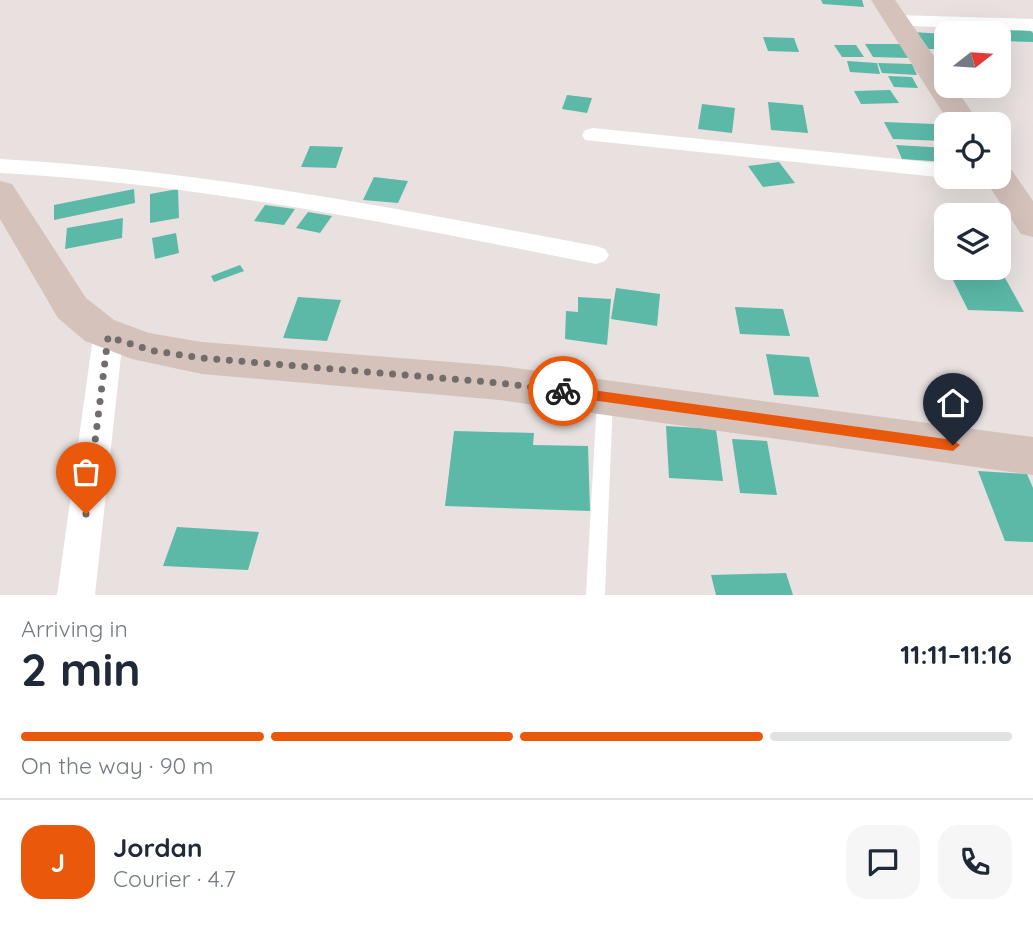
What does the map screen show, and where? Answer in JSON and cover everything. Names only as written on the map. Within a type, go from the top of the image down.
[{"type":"street","points":[[889,11],[1033,25]]},
{"type":"street","points":[[889,11],[957,112]]},
{"type":"street","points":[[593,135],[934,170]]},
{"type":"street","points":[[0,166],[51,167],[255,191],[596,255]]},
{"type":"street","points":[[1008,189],[1033,226]]},
{"type":"street","points":[[0,191],[82,319],[108,337],[154,351],[202,358],[500,383],[1033,456]]},
{"type":"street","points":[[76,595],[108,337]]},
{"type":"lane","points":[[595,593],[606,397]]},
{"type":"building","points":[[821,0],[862,0],[864,7],[823,4]]},
{"type":"building","points":[[1012,27],[1027,27],[1033,33],[1033,42],[1012,41]]},
{"type":"building","points":[[910,32],[934,33],[934,49],[927,49]]},
{"type":"building","points":[[763,37],[794,38],[799,52],[768,51]]},
{"type":"building","points":[[865,44],[901,44],[909,58],[873,57]]},
{"type":"building","points":[[834,45],[856,45],[864,57],[842,57]]},
{"type":"building","points":[[847,61],[877,63],[880,74],[850,72]]},
{"type":"building","points":[[878,63],[912,64],[917,75],[882,73]]},
{"type":"building","points":[[888,76],[912,77],[918,88],[894,87]]},
{"type":"building","points":[[890,90],[899,103],[861,104],[854,91]]},
{"type":"building","points":[[567,95],[592,98],[587,113],[562,109]]},
{"type":"building","points":[[768,102],[803,105],[808,133],[771,130]]},
{"type":"building","points":[[702,104],[735,108],[732,133],[698,129]]},
{"type":"building","points":[[884,122],[934,124],[934,141],[893,139]]},
{"type":"building","points":[[896,145],[934,147],[934,161],[902,159]]},
{"type":"building","points":[[310,146],[343,147],[336,168],[301,167]]},
{"type":"building","points":[[779,162],[795,183],[763,187],[748,166]]},
{"type":"building","points":[[374,177],[408,181],[398,203],[363,200]]},
{"type":"building","points":[[134,189],[135,203],[54,220],[54,205]]},
{"type":"building","points":[[178,189],[179,218],[150,223],[150,194]]},
{"type":"building","points":[[265,205],[295,209],[284,225],[254,221]]},
{"type":"building","points":[[308,212],[332,216],[320,233],[296,228]]},
{"type":"building","points":[[123,218],[122,238],[65,249],[67,228]]},
{"type":"building","points":[[176,233],[179,253],[155,259],[152,238]]},
{"type":"building","points":[[240,265],[244,271],[214,282],[211,276]]},
{"type":"building","points":[[953,280],[1006,280],[1024,312],[968,310]]},
{"type":"building","points":[[616,288],[660,294],[657,326],[611,319]]},
{"type":"building","points":[[298,297],[341,300],[327,341],[283,338]]},
{"type":"building","points":[[578,297],[611,299],[607,345],[565,339],[566,311],[578,312]]},
{"type":"building","points":[[735,307],[783,309],[790,336],[740,334]]},
{"type":"building","points":[[766,354],[809,357],[819,397],[774,395]]},
{"type":"building","points":[[666,426],[716,429],[723,481],[669,478]]},
{"type":"building","points":[[454,431],[534,433],[533,445],[588,446],[590,511],[445,506]]},
{"type":"building","points":[[732,439],[767,441],[777,495],[740,493]]},
{"type":"building","points":[[978,471],[1027,474],[1033,488],[1033,542],[1005,541]]},
{"type":"building","points":[[177,527],[259,532],[248,570],[163,566]]},
{"type":"building","points":[[786,573],[793,595],[716,595],[711,575]]},
{"type":"way so far","points":[[86,514],[108,337],[154,351],[202,358],[500,383],[563,391]]},
{"type":"route","points":[[563,391],[953,445]]}]
